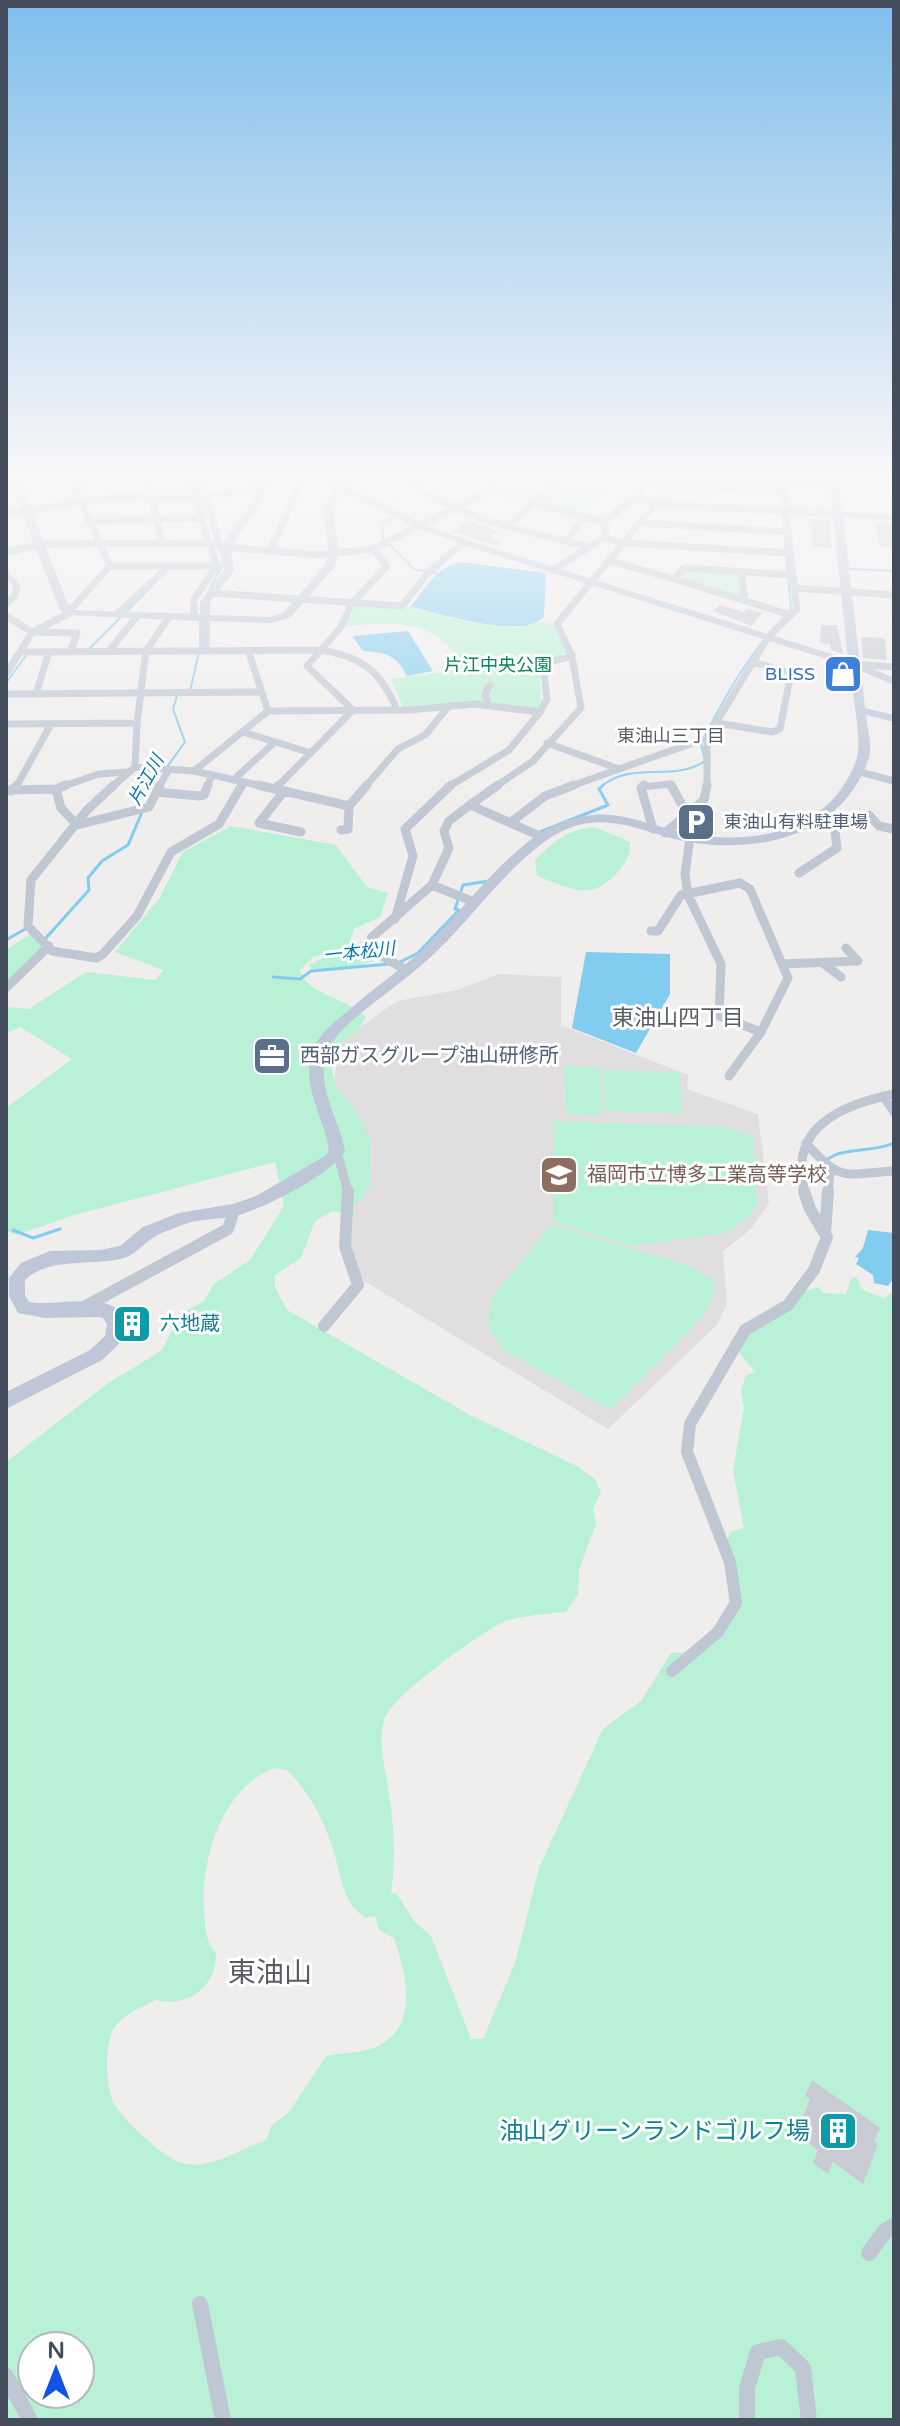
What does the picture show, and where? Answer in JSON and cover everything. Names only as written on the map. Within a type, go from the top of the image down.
[{"type":"street","points":[[59,591],[68,612]]},
{"type":"street","points":[[6,674],[32,632],[68,612],[87,591]]},
{"type":"street","points":[[109,651],[125,615],[146,591]]},
{"type":"street","points":[[199,651],[199,617],[194,599],[200,591]]},
{"type":"street","points":[[68,612],[281,619],[306,591]]},
{"type":"street","points":[[353,710],[307,666],[341,627],[352,603],[363,591]]},
{"type":"street","points":[[199,617],[211,593],[402,606],[414,591]]},
{"type":"street","points":[[399,965],[373,951],[371,938],[432,885],[449,848],[444,831],[449,821],[533,761],[581,708],[572,656],[557,624],[584,591]]},
{"type":"street","points":[[624,591],[853,664],[894,682]]},
{"type":"street","points":[[713,591],[788,614]]},
{"type":"street","points":[[744,591],[745,601]]},
{"type":"street","points":[[510,823],[545,796],[703,739],[717,723],[753,662],[764,636],[797,609],[794,591]]},
{"type":"street","points":[[836,591],[894,595]]},
{"type":"street","points":[[828,820],[860,772],[864,752],[846,592]]},
{"type":"street","points":[[6,616],[32,632],[77,633],[70,652]]},
{"type":"street","points":[[169,617],[146,651],[138,693],[131,770],[77,825],[31,880],[28,926],[49,946],[65,954],[96,958],[103,954],[137,916],[171,852],[219,824],[238,782],[275,742]]},
{"type":"street","points":[[248,650],[268,711]]},
{"type":"street","points":[[20,652],[321,650],[347,654],[377,668],[386,680],[397,710]]},
{"type":"street","points":[[36,694],[49,654]]},
{"type":"street","points":[[395,919],[413,856],[405,829],[410,821],[452,784],[509,750],[547,699],[543,664],[572,656]]},
{"type":"street","points":[[717,723],[772,732],[780,729],[791,673],[753,662]]},
{"type":"street","points":[[853,664],[894,667]]},
{"type":"street","points":[[489,706],[485,694],[490,685]]},
{"type":"street","points":[[6,694],[261,692]]},
{"type":"street","points":[[194,771],[268,711],[489,706],[540,712]]},
{"type":"street","points":[[341,830],[348,829],[349,806],[398,749],[425,735],[448,707]]},
{"type":"street","points":[[299,830],[259,823],[280,790],[353,710]]},
{"type":"street","points":[[861,710],[894,719]]},
{"type":"street","points":[[6,724],[137,723]]},
{"type":"street","points":[[9,791],[51,724]]},
{"type":"street","points":[[243,732],[311,753]]},
{"type":"street","points":[[659,831],[688,816],[704,800],[708,782],[703,739]]},
{"type":"street","points":[[547,743],[619,769]]},
{"type":"street","points":[[9,791],[56,789],[99,774],[169,769],[194,771],[349,806]]},
{"type":"street","points":[[77,825],[142,809],[157,792],[169,769]]},
{"type":"street","points":[[860,772],[894,781]]},
{"type":"street","points":[[157,792],[204,795],[212,775]]},
{"type":"street","points":[[659,831],[641,788],[645,785],[670,784],[688,816]]},
{"type":"street","points":[[56,789],[61,808],[77,825]]},
{"type":"street","points":[[470,805],[539,835]]},
{"type":"street","points":[[324,1326],[349,1300],[358,1285],[345,1261],[342,1242],[348,1189],[336,1138],[317,1098],[314,1070],[322,1044],[399,965],[423,957],[469,900],[539,835],[589,819],[611,819],[690,838],[727,843],[771,839],[828,820],[869,815],[879,826],[894,829]]},
{"type":"street","points":[[799,873],[805,867],[826,862],[837,848],[828,820]]},
{"type":"street","points":[[690,838],[685,874],[688,895],[721,964],[719,1016],[761,1032]]},
{"type":"street","points":[[651,931],[658,931],[681,895],[740,883],[750,889],[788,978],[761,1032],[729,1076]]},
{"type":"street","points":[[432,885],[469,900]]},
{"type":"street","points":[[6,988],[31,960],[49,946]]},
{"type":"street","points":[[782,964],[858,961],[846,948]]},
{"type":"street","points":[[823,964],[841,977]]},
{"type":"street","points":[[825,1233],[807,1204],[800,1158],[808,1134],[824,1121],[889,1095],[894,1112]]},
{"type":"street","points":[[806,1143],[826,1167],[847,1174],[894,1171]]},
{"type":"street","points":[[6,1401],[96,1355],[113,1339],[116,1323],[108,1312],[81,1308],[56,1311],[24,1308],[17,1296],[17,1278],[27,1268],[50,1258],[100,1257],[125,1251],[149,1232],[185,1217],[234,1210],[262,1200],[313,1172],[337,1151]]},
{"type":"street","points":[[672,1671],[718,1632],[736,1603],[730,1562],[687,1452],[690,1424],[745,1330],[788,1305],[814,1270],[827,1237],[826,1167]]},
{"type":"street","points":[[81,1308],[228,1229],[234,1210]]},
{"type":"street","points":[[869,2253],[885,2231],[894,2226]]},
{"type":"street","points":[[200,2304],[223,2420]]},
{"type":"street","points":[[747,2420],[747,2388],[758,2352],[781,2347],[803,2368],[809,2420]]},
{"type":"street","points":[[6,2376],[30,2420]]},
{"type":"shaded area","name":"福岡市立博多工業高等学校","points":[[499,974],[561,977],[561,1025],[688,1075],[687,1089],[758,1114],[769,1203],[751,1229],[723,1251],[727,1304],[717,1325],[608,1429],[364,1281],[350,1255],[331,1096],[341,1041],[397,1001],[457,990]]},
{"type":"green space","points":[[723,591],[741,591],[741,596]]},
{"type":"green space","name":"片江中央公園","points":[[357,604],[405,606],[470,622],[514,628],[540,622],[552,624],[568,652],[540,665],[541,709],[476,702],[403,707],[391,679],[458,670],[459,658],[446,644],[420,628],[392,624],[343,626]]},
{"type":"green space","points":[[231,826],[336,845],[367,887],[388,893],[380,917],[354,929],[349,944],[342,950],[367,939],[366,948],[379,960],[340,969],[312,969],[309,965],[338,951],[313,957],[300,970],[310,985],[366,1017],[358,1031],[336,1045],[332,1071],[335,1084],[357,1112],[371,1141],[370,1186],[353,1208],[356,1217],[333,1211],[315,1221],[301,1258],[275,1275],[275,1287],[287,1310],[472,1416],[575,1465],[595,1479],[601,1493],[593,1508],[596,1524],[579,1570],[578,1594],[566,1612],[522,1617],[501,1623],[417,1683],[401,1697],[384,1721],[382,1747],[394,1840],[391,1893],[397,1894],[414,1921],[431,1936],[471,2039],[483,2039],[515,1963],[539,1868],[603,1729],[641,1701],[671,1653],[697,1652],[714,1626],[724,1621],[729,1598],[726,1544],[730,1532],[744,1528],[733,1471],[744,1408],[741,1390],[746,1375],[755,1372],[739,1352],[747,1335],[808,1290],[819,1287],[823,1293],[846,1294],[851,1278],[857,1277],[861,1289],[884,1298],[894,1291],[894,2420],[6,2420],[6,1462],[107,1384],[162,1350],[181,1314],[204,1301],[214,1284],[250,1260],[284,1206],[275,1162],[71,1216],[17,1235],[6,1231],[6,1108],[72,1059],[20,1027],[6,1033],[6,1007],[29,1009],[86,972],[156,980],[163,970],[115,952],[159,899],[183,852]],"holes":[[[275,1768],[287,1770],[319,1815],[350,1902],[365,1918],[375,1916],[379,1930],[394,1938],[405,1981],[405,2010],[401,2024],[380,2045],[326,2056],[289,2112],[271,2126],[266,2140],[212,2162],[179,2162],[141,2135],[112,2099],[107,2056],[110,2039],[120,2021],[131,2013],[156,2000],[168,2002],[189,1997],[198,1992],[212,1975],[216,1953],[207,1934],[204,1893],[210,1850],[218,1828],[228,1809],[256,1778]]]},
{"type":"green space","points":[[595,827],[630,842],[626,861],[609,881],[590,890],[581,890],[537,876],[535,860],[548,848],[569,834]]},
{"type":"green space","points":[[32,933],[46,947],[29,959],[6,985],[6,950]]},
{"type":"green space","points":[[564,1066],[600,1067],[603,1115],[566,1114]]},
{"type":"green space","points":[[603,1070],[679,1072],[682,1113],[605,1111]]},
{"type":"green space","points":[[554,1121],[727,1127],[753,1137],[757,1205],[747,1218],[725,1233],[630,1246],[553,1222]]},
{"type":"green space","points":[[551,1225],[690,1266],[712,1279],[715,1292],[704,1315],[611,1410],[502,1349],[488,1326],[491,1299]]},
{"type":"water","points":[[423,591],[545,591],[544,616],[534,623],[519,626],[480,623],[410,607]]},
{"type":"water","points":[[408,631],[433,671],[407,676],[394,659],[363,651],[352,636]]},
{"type":"water","points":[[586,952],[670,954],[670,994],[636,1053],[572,1028]]},
{"type":"water","points":[[868,1230],[894,1233],[894,1277],[888,1286],[874,1283],[873,1275],[856,1264],[859,1258],[855,1257],[863,1248]]},
{"type":"building","points":[[720,605],[762,613],[752,626],[713,611]]},
{"type":"building","points":[[821,625],[837,625],[843,654],[831,650],[830,644],[820,643]]},
{"type":"building","points":[[861,637],[885,638],[887,660],[863,658]]},
{"type":"building","name":"六地蔵","points":[[147,1310],[148,1319],[135,1325],[137,1333],[125,1338],[128,1324],[124,1316]]},
{"type":"building","name":"油山グリーンランドゴルフ場","points":[[812,2080],[880,2128],[874,2141],[878,2144],[863,2184],[833,2162],[828,2174],[813,2163],[818,2150],[796,2134],[810,2099],[805,2096]]},
{"type":"waterway","points":[[89,649],[147,591]]},
{"type":"waterway","name":"片江川","points":[[200,608],[209,591]]},
{"type":"waterway","name":"一本松川","points":[[601,787],[625,775],[679,771],[705,761],[701,743],[751,656],[791,610],[789,591]]},
{"type":"waterway","name":"片江川","points":[[190,691],[199,652]]},
{"type":"waterway","points":[[6,683],[27,654]]},
{"type":"waterway","name":"片江川","points":[[167,767],[185,742],[173,709],[177,696]]},
{"type":"waterway","name":"一本松川","points":[[540,832],[608,805],[599,789],[601,787]]},
{"type":"waterway","name":"片江川","points":[[45,939],[89,890],[88,878],[102,861],[128,845],[142,812]]},
{"type":"waterway","name":"一本松川","points":[[400,962],[418,953],[459,910],[455,909],[463,885],[489,881]]},
{"type":"waterway","name":"片江川","points":[[6,940],[27,928]]},
{"type":"waterway","name":"一本松川","points":[[273,977],[300,979],[311,971],[389,964]]},
{"type":"waterway","points":[[805,1169],[818,1166],[841,1153],[894,1143]]},
{"type":"waterway","points":[[13,1230],[33,1238],[60,1229]]},
{"type":"place","name":"BLISS","points":[[843,674]]},
{"type":"place","name":"東油山有料駐車場","points":[[696,822]]},
{"type":"place","name":"西部ガスグループ油山研修所","points":[[272,1056]]},
{"type":"place","name":"福岡市立博多工業高等学校","points":[[559,1175]]},
{"type":"place","name":"六地蔵","points":[[132,1324]]},
{"type":"place","name":"油山グリーンランドゴルフ場","points":[[838,2131]]},
{"type":"district","name":"東油山三丁目","points":[[671,736]]},
{"type":"district","name":"東油山四丁目","points":[[678,1018]]},
{"type":"district","name":"東油山","points":[[270,1973]]}]
